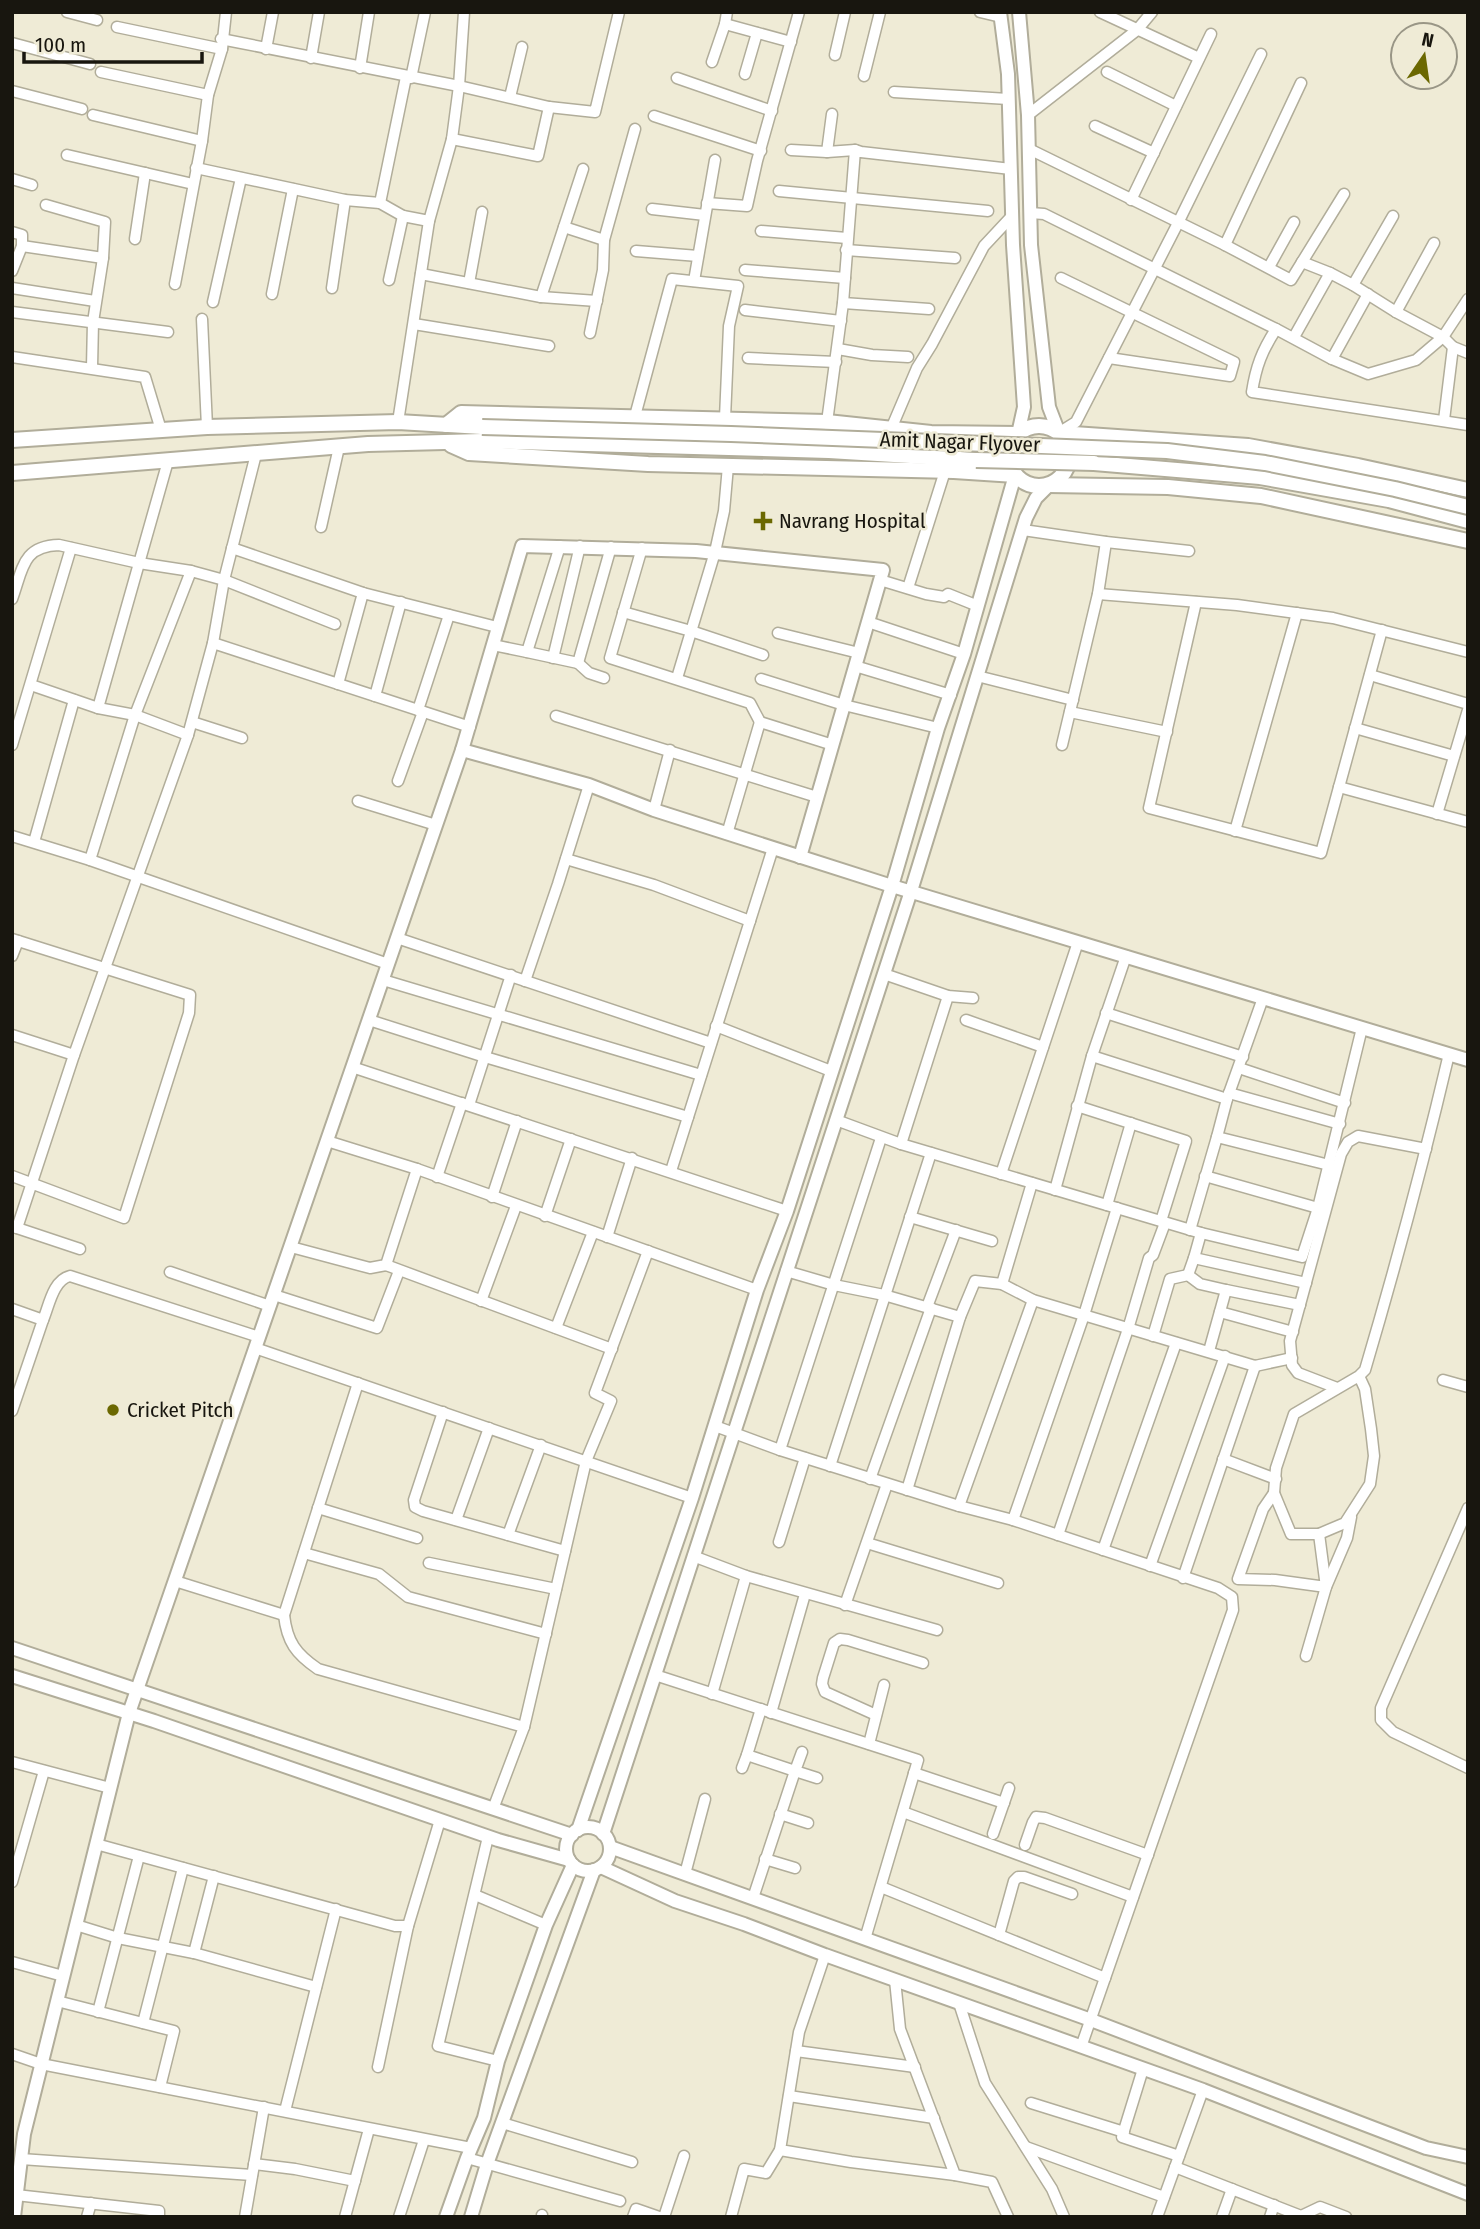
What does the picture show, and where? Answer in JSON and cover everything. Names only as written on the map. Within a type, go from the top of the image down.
[{"type":"main road","points":[[446,425],[461,413],[827,422],[931,433],[1018,433],[1034,426],[1043,426],[1059,433],[1248,446],[1468,490]]},
{"type":"main road","name":"Amit Nagar Flyover","points":[[12,440],[207,427],[398,422],[446,425],[483,434],[976,460],[1094,463],[1233,474],[1389,500],[1468,521]]},
{"type":"main road","name":"Amit Nagar Flyover","points":[[12,473],[339,447],[446,443],[483,434],[731,433],[1167,451],[1265,463],[1395,489],[1468,507]]},
{"type":"main road","points":[[1018,433],[1009,449],[1010,467],[1015,475],[1031,485],[1168,487],[1261,496],[1468,541]]},
{"type":"main road","points":[[1049,485],[1063,474],[1069,457],[1065,440],[1059,433]]},
{"type":"main road","points":[[446,443],[469,453],[648,464],[1015,475]]},
{"type":"street","points":[[67,12],[97,20]]},
{"type":"street","points":[[175,284],[208,95],[222,44],[226,12]]},
{"type":"street","points":[[266,49],[273,12]]},
{"type":"street","points":[[312,58],[319,12]]},
{"type":"street","points":[[360,68],[369,12]]},
{"type":"street","points":[[380,203],[425,12]]},
{"type":"street","points":[[398,422],[429,220],[452,139],[464,12]]},
{"type":"street","points":[[117,27],[266,49],[459,86],[549,107],[595,112],[619,12]]},
{"type":"street","points":[[712,62],[727,12]]},
{"type":"street","points":[[707,203],[747,206],[799,12]]},
{"type":"street","points":[[835,55],[845,12]]},
{"type":"street","points":[[864,76],[880,12]]},
{"type":"street","points":[[980,12],[1000,15],[1008,74],[1012,216],[1024,407],[1018,433]]},
{"type":"street","points":[[1019,12],[1028,115],[1031,245],[1049,407],[1059,433],[1076,422],[1261,54]]},
{"type":"street","points":[[1100,12],[1199,58]]},
{"type":"street","points":[[1028,115],[1137,30],[1153,12]]},
{"type":"street","points":[[725,24],[792,42]]},
{"type":"street","points":[[745,74],[757,33]]},
{"type":"street","points":[[1130,200],[1211,34]]},
{"type":"street","points":[[12,43],[90,64]]},
{"type":"street","points":[[510,97],[522,47]]},
{"type":"street","points":[[101,72],[208,95]]},
{"type":"street","points":[[1107,72],[1176,106]]},
{"type":"street","points":[[677,78],[772,111]]},
{"type":"street","points":[[1225,245],[1301,83]]},
{"type":"street","points":[[12,91],[82,109]]},
{"type":"street","points":[[894,92],[1009,99]]},
{"type":"street","points":[[452,139],[538,156],[549,107]]},
{"type":"street","points":[[827,152],[832,114]]},
{"type":"street","points":[[93,115],[202,141]]},
{"type":"street","points":[[654,116],[761,151]]},
{"type":"street","points":[[1095,126],[1154,153]]},
{"type":"street","points":[[590,333],[603,270],[604,240],[635,130]]},
{"type":"street","points":[[1029,149],[1291,280],[1344,194]]},
{"type":"street","points":[[792,150],[855,150],[1011,169]]},
{"type":"street","points":[[827,422],[843,303],[855,150]]},
{"type":"street","points":[[67,155],[193,184]]},
{"type":"street","points":[[694,281],[715,160]]},
{"type":"street","points":[[196,168],[345,200],[380,203],[404,216],[429,220]]},
{"type":"street","points":[[541,297],[583,169]]},
{"type":"street","points":[[135,239],[145,173]]},
{"type":"street","points":[[214,302],[241,178]]},
{"type":"street","points":[[12,179],[32,185]]},
{"type":"street","points":[[272,294],[293,188]]},
{"type":"street","points":[[779,191],[988,211]]},
{"type":"street","points":[[332,288],[345,200]]},
{"type":"street","points":[[46,205],[106,222],[95,301],[92,367]]},
{"type":"street","points":[[652,209],[705,215]]},
{"type":"street","points":[[469,283],[482,212]]},
{"type":"street","points":[[1030,213],[1044,214],[1155,267],[1332,359],[1368,374],[1416,360],[1443,337],[1468,299]]},
{"type":"street","points":[[389,280],[404,216]]},
{"type":"street","points":[[891,429],[917,368],[984,246],[1012,216]]},
{"type":"street","points":[[1353,285],[1392,216]]},
{"type":"street","points":[[1269,267],[1294,222]]},
{"type":"street","points":[[564,227],[604,240]]},
{"type":"street","points":[[761,231],[847,238]]},
{"type":"street","points":[[12,232],[22,235],[22,246],[12,271]]},
{"type":"street","points":[[1396,312],[1434,243]]},
{"type":"street","points":[[22,246],[103,258]]},
{"type":"street","points":[[846,250],[954,258]]},
{"type":"street","points":[[636,251],[698,256]]},
{"type":"street","points":[[1302,262],[1353,285],[1443,337],[1453,347],[1468,353]]},
{"type":"street","points":[[745,270],[845,278]]},
{"type":"street","points":[[1294,337],[1330,273]]},
{"type":"street","points":[[421,274],[541,297],[597,301]]},
{"type":"street","points":[[1060,278],[1234,362],[1230,376],[1109,358]]},
{"type":"street","points":[[635,416],[672,279],[738,286],[729,326],[725,418]]},
{"type":"street","points":[[12,288],[95,301]]},
{"type":"street","points":[[1332,359],[1368,294]]},
{"type":"street","points":[[843,303],[929,309]]},
{"type":"street","points":[[745,310],[841,321]]},
{"type":"street","points":[[12,312],[168,332]]},
{"type":"street","points":[[202,319],[207,427]]},
{"type":"street","points":[[414,324],[549,346]]},
{"type":"street","points":[[1276,328],[1255,369],[1252,392],[1468,425]]},
{"type":"street","points":[[1444,420],[1453,347]]},
{"type":"street","points":[[838,349],[872,355],[908,357]]},
{"type":"street","points":[[12,357],[145,377],[161,430]]},
{"type":"street","points":[[748,358],[836,362]]},
{"type":"street","points":[[321,527],[339,447]]},
{"type":"street","points":[[80,1249],[15,1227],[188,735],[213,643],[224,580],[256,454]]},
{"type":"street","points":[[98,708],[168,461]]},
{"type":"street","points":[[677,678],[715,552],[724,511],[728,466]]},
{"type":"street","points":[[908,589],[945,471]]},
{"type":"street","points":[[446,2217],[484,2118],[498,2061],[571,1862],[566,1846],[575,1833],[692,1498],[757,1290],[787,1211],[964,654],[1015,475]]},
{"type":"street","points":[[603,1834],[911,891],[1023,530],[1036,498],[1049,485]]},
{"type":"street","points":[[1023,530],[1189,551]]},
{"type":"street","points":[[1062,745],[1098,594],[1106,542]]},
{"type":"street","points":[[12,599],[27,557],[33,550],[47,545],[191,571],[224,580],[335,624]]},
{"type":"street","points":[[527,652],[560,545]]},
{"type":"street","points":[[14,2217],[21,2159],[18,2132],[41,2064],[129,1713],[470,727],[522,546],[560,545],[715,552],[883,570],[800,857]]},
{"type":"street","points":[[552,658],[580,546]]},
{"type":"street","points":[[578,663],[611,547]]},
{"type":"street","points":[[12,745],[71,548]]},
{"type":"street","points":[[232,548],[363,593],[498,627]]},
{"type":"street","points":[[642,548],[610,658],[750,703],[760,722],[727,834]]},
{"type":"street","points":[[90,860],[135,715],[191,571]]},
{"type":"street","points":[[880,579],[926,594],[944,597],[948,594],[978,606]]},
{"type":"street","points":[[338,684],[363,593]]},
{"type":"street","points":[[1098,594],[1333,618],[1468,652]]},
{"type":"street","points":[[375,696],[401,602]]},
{"type":"street","points":[[1196,602],[1149,808],[1321,853],[1382,630]]},
{"type":"street","points":[[623,612],[763,655]]},
{"type":"street","points":[[1235,831],[1297,613]]},
{"type":"street","points":[[398,781],[449,615]]},
{"type":"street","points":[[868,622],[964,654]]},
{"type":"street","points":[[778,633],[857,659],[951,695]]},
{"type":"street","points":[[213,643],[470,727]]},
{"type":"street","points":[[493,645],[578,663],[589,673],[604,678]]},
{"type":"street","points":[[1370,675],[1468,704]]},
{"type":"street","points":[[977,676],[1073,700]]},
{"type":"street","points":[[761,679],[844,705],[939,729]]},
{"type":"street","points":[[32,685],[98,708],[135,715],[188,735]]},
{"type":"street","points":[[34,842],[74,700]]},
{"type":"street","points":[[1437,814],[1468,710]]},
{"type":"street","points":[[1070,712],[1167,732]]},
{"type":"street","points":[[556,716],[817,797]]},
{"type":"street","points":[[192,722],[242,738]]},
{"type":"street","points":[[760,722],[833,745]]},
{"type":"street","points":[[1355,728],[1454,756]]},
{"type":"street","points":[[462,750],[589,785],[654,810],[892,886],[1468,1060]]},
{"type":"street","points":[[654,810],[670,750]]},
{"type":"street","points":[[525,981],[589,785]]},
{"type":"street","points":[[1339,787],[1468,822]]},
{"type":"street","points":[[358,801],[436,825]]},
{"type":"street","points":[[12,836],[90,860],[388,964]]},
{"type":"street","points":[[671,1171],[773,848]]},
{"type":"street","points":[[566,859],[654,885],[750,921]]},
{"type":"street","points":[[397,938],[711,1043]]},
{"type":"street","points":[[12,956],[15,940],[190,995],[189,1013],[124,1218],[12,1176]]},
{"type":"street","points":[[1001,1174],[1078,942]]},
{"type":"street","points":[[1055,1190],[1092,1056],[1126,957]]},
{"type":"street","points":[[884,974],[948,996],[973,998]]},
{"type":"street","points":[[437,1177],[485,1057],[511,975]]},
{"type":"street","points":[[383,980],[701,1075]]},
{"type":"street","points":[[901,1144],[948,996]]},
{"type":"street","points":[[1190,1230],[1228,1096],[1263,998]]},
{"type":"street","points":[[1106,1013],[1243,1057]]},
{"type":"street","points":[[369,1020],[688,1117]]},
{"type":"street","points":[[965,1020],[1043,1047]]},
{"type":"street","points":[[716,1026],[831,1071]]},
{"type":"street","points":[[836,1120],[881,1138],[1190,1230],[1302,1256],[1318,1208],[1362,1028]]},
{"type":"street","points":[[12,1035],[75,1055]]},
{"type":"street","points":[[1359,1376],[1365,1389],[1374,1456],[1370,1484],[1345,1523],[1319,1534],[1292,1534],[1275,1493],[1276,1468],[1294,1414],[1365,1370],[1426,1149],[1449,1054]]},
{"type":"street","points":[[1092,1056],[1228,1096],[1340,1124]]},
{"type":"street","points":[[352,1068],[787,1211]]},
{"type":"street","points":[[1239,1068],[1345,1103]]},
{"type":"street","points":[[1058,1535],[1128,1329],[1149,1258],[1153,1255],[1186,1141],[1077,1106]]},
{"type":"street","points":[[492,1197],[517,1121]]},
{"type":"street","points":[[1013,1520],[1084,1315],[1131,1123]]},
{"type":"street","points":[[1337,1388],[1298,1373],[1292,1365],[1290,1341],[1341,1154],[1348,1142],[1358,1136],[1426,1149]]},
{"type":"street","points":[[1217,1137],[1329,1166]]},
{"type":"street","points":[[780,1450],[881,1138]]},
{"type":"street","points":[[545,1216],[571,1139]]},
{"type":"street","points":[[327,1141],[757,1290]]},
{"type":"street","points":[[830,1466],[932,1153]]},
{"type":"street","points":[[607,1237],[632,1158]]},
{"type":"street","points":[[386,1265],[417,1170]]},
{"type":"street","points":[[1205,1176],[1318,1208]]},
{"type":"street","points":[[1002,1284],[1032,1183]]},
{"type":"street","points":[[481,1301],[516,1206]]},
{"type":"street","points":[[910,1217],[992,1241]]},
{"type":"street","points":[[870,1479],[956,1230]]},
{"type":"street","points":[[556,1328],[593,1232]]},
{"type":"street","points":[[1188,1275],[1201,1233]]},
{"type":"street","points":[[291,1247],[370,1268],[386,1265],[612,1349]]},
{"type":"street","points":[[493,1809],[524,1727],[586,1461],[611,1401],[595,1393],[648,1251]]},
{"type":"street","points":[[1194,1258],[1306,1283]]},
{"type":"street","points":[[170,1272],[377,1328],[399,1271]]},
{"type":"street","points":[[786,1271],[960,1317]]},
{"type":"street","points":[[1153,1336],[1170,1279],[1188,1275],[1200,1284],[1300,1305]]},
{"type":"street","points":[[12,1410],[57,1285],[63,1278],[70,1276],[257,1343],[358,1383],[692,1498]]},
{"type":"street","points":[[907,1490],[960,1317],[975,1281],[1002,1284],[1033,1300],[1255,1366],[1292,1358]]},
{"type":"street","points":[[1209,1351],[1226,1290]]},
{"type":"street","points":[[959,1506],[1033,1300]]},
{"type":"street","points":[[12,1308],[43,1320]]},
{"type":"street","points":[[1220,1312],[1293,1332]]},
{"type":"street","points":[[1103,1550],[1176,1343]]},
{"type":"street","points":[[1150,1566],[1225,1356]]},
{"type":"street","points":[[1183,1577],[1255,1366]]},
{"type":"street","points":[[1443,1380],[1468,1387]]},
{"type":"street","points":[[358,1383],[284,1615],[286,1634],[303,1658],[318,1669],[524,1727]]},
{"type":"street","points":[[443,1412],[414,1500],[415,1507],[565,1551]]},
{"type":"street","points":[[715,1426],[870,1479],[1013,1520],[1218,1588],[1232,1597],[1233,1610],[1081,2047]]},
{"type":"street","points":[[456,1520],[489,1428]]},
{"type":"street","points":[[508,1535],[541,1446]]},
{"type":"street","points":[[779,1542],[805,1458]]},
{"type":"street","points":[[1223,1459],[1276,1479]]},
{"type":"street","points":[[845,1605],[887,1484]]},
{"type":"street","points":[[1238,1579],[1263,1508],[1275,1493]]},
{"type":"street","points":[[318,1508],[417,1538]]},
{"type":"street","points":[[1468,1508],[1381,1708],[1381,1720],[1393,1732],[1468,1768]]},
{"type":"street","points":[[1306,1656],[1326,1587],[1347,1538],[1352,1513]]},
{"type":"street","points":[[1319,1534],[1326,1587]]},
{"type":"street","points":[[867,1543],[998,1583]]},
{"type":"street","points":[[304,1553],[379,1574],[408,1597],[546,1634]]},
{"type":"street","points":[[693,1556],[805,1594],[937,1630]]},
{"type":"street","points":[[429,1563],[556,1589]]},
{"type":"street","points":[[712,1694],[746,1576]]},
{"type":"street","points":[[1218,1588],[1238,1579],[1275,1580],[1326,1587]]},
{"type":"street","points":[[175,1581],[284,1615]]},
{"type":"street","points":[[742,1768],[766,1711],[805,1594]]},
{"type":"street","points":[[876,1714],[825,1692],[823,1678],[834,1643],[840,1639],[848,1640],[923,1663]]},
{"type":"street","points":[[12,1648],[493,1809],[575,1833],[591,1828],[603,1834],[610,1847],[610,1855],[598,1869],[487,2164],[471,2217]]},
{"type":"street","points":[[655,1675],[918,1760],[865,1939]]},
{"type":"street","points":[[12,1676],[129,1713],[488,1837],[571,1862],[587,1871],[598,1869],[675,1901],[1203,2090],[1468,2194]]},
{"type":"street","points":[[869,1744],[884,1685]]},
{"type":"street","points":[[753,1898],[802,1752]]},
{"type":"street","points":[[747,1755],[817,1778]]},
{"type":"street","points":[[12,1762],[110,1788]]},
{"type":"street","points":[[12,1882],[44,1771]]},
{"type":"street","points":[[914,1773],[1004,1803]]},
{"type":"street","points":[[993,1834],[1009,1788]]},
{"type":"street","points":[[685,1874],[705,1799]]},
{"type":"street","points":[[903,1812],[1133,1897]]},
{"type":"street","points":[[780,1814],[808,1823]]},
{"type":"street","points":[[1025,1846],[1036,1817],[1147,1855]]},
{"type":"street","points":[[378,2067],[408,1926],[440,1820]]},
{"type":"street","points":[[488,1837],[438,2046],[498,2061]]},
{"type":"street","points":[[96,1844],[395,1926],[408,1926]]},
{"type":"street","points":[[610,1847],[1091,2020],[1426,2148],[1468,2157]]},
{"type":"street","points":[[98,2012],[139,1856]]},
{"type":"street","points":[[765,1859],[795,1868]]},
{"type":"street","points":[[143,2023],[183,1868]]},
{"type":"street","points":[[194,1953],[214,1876]]},
{"type":"street","points":[[999,1935],[1014,1881],[1018,1877],[1072,1894]]},
{"type":"street","points":[[881,1886],[1105,1978]]},
{"type":"street","points":[[475,1895],[546,1926]]},
{"type":"street","points":[[285,2111],[336,1909]]},
{"type":"street","points":[[76,1925],[194,1953],[316,1987]]},
{"type":"street","points":[[731,2217],[744,2169],[766,2173],[780,2150],[799,2032],[825,1955]]},
{"type":"street","points":[[12,1962],[63,1976]]},
{"type":"street","points":[[895,1980],[900,2029],[955,2175]]},
{"type":"street","points":[[57,2001],[174,2031],[160,2087]]},
{"type":"street","points":[[959,2003],[985,2083],[1052,2189],[1064,2217]]},
{"type":"street","points":[[796,2051],[915,2067]]},
{"type":"street","points":[[12,2054],[41,2064],[424,2140],[469,2153],[487,2164],[620,2201]]},
{"type":"street","points":[[1143,2069],[1122,2137],[1179,2156]]},
{"type":"street","points":[[1157,2217],[1203,2090]]},
{"type":"street","points":[[789,2096],[934,2118]]},
{"type":"street","points":[[1031,2103],[1124,2132]]},
{"type":"street","points":[[245,2217],[264,2107]]},
{"type":"street","points":[[502,2123],[632,2162]]},
{"type":"street","points":[[345,2217],[369,2129]]},
{"type":"street","points":[[399,2217],[424,2140]]},
{"type":"street","points":[[1026,2147],[1164,2197]]},
{"type":"street","points":[[780,2150],[992,2182],[1008,2217]]},
{"type":"street","points":[[633,2217],[636,2209],[662,2217],[684,2156]]},
{"type":"street","points":[[21,2159],[253,2170],[295,2169],[355,2182]]},
{"type":"street","points":[[1175,2167],[1301,2216],[1320,2207],[1346,2217]]},
{"type":"street","points":[[1222,2217],[1232,2189]]},
{"type":"street","points":[[15,2198],[91,2203],[136,2213],[159,2211],[159,2217]]},
{"type":"street","points":[[87,2217],[91,2203]]},
{"type":"street","points":[[1270,2217],[1274,2205]]},
{"type":"place","name":"Navrang Hospital","points":[[763,521]]},
{"type":"place","name":"Cricket Pitch","points":[[113,1410]]}]
